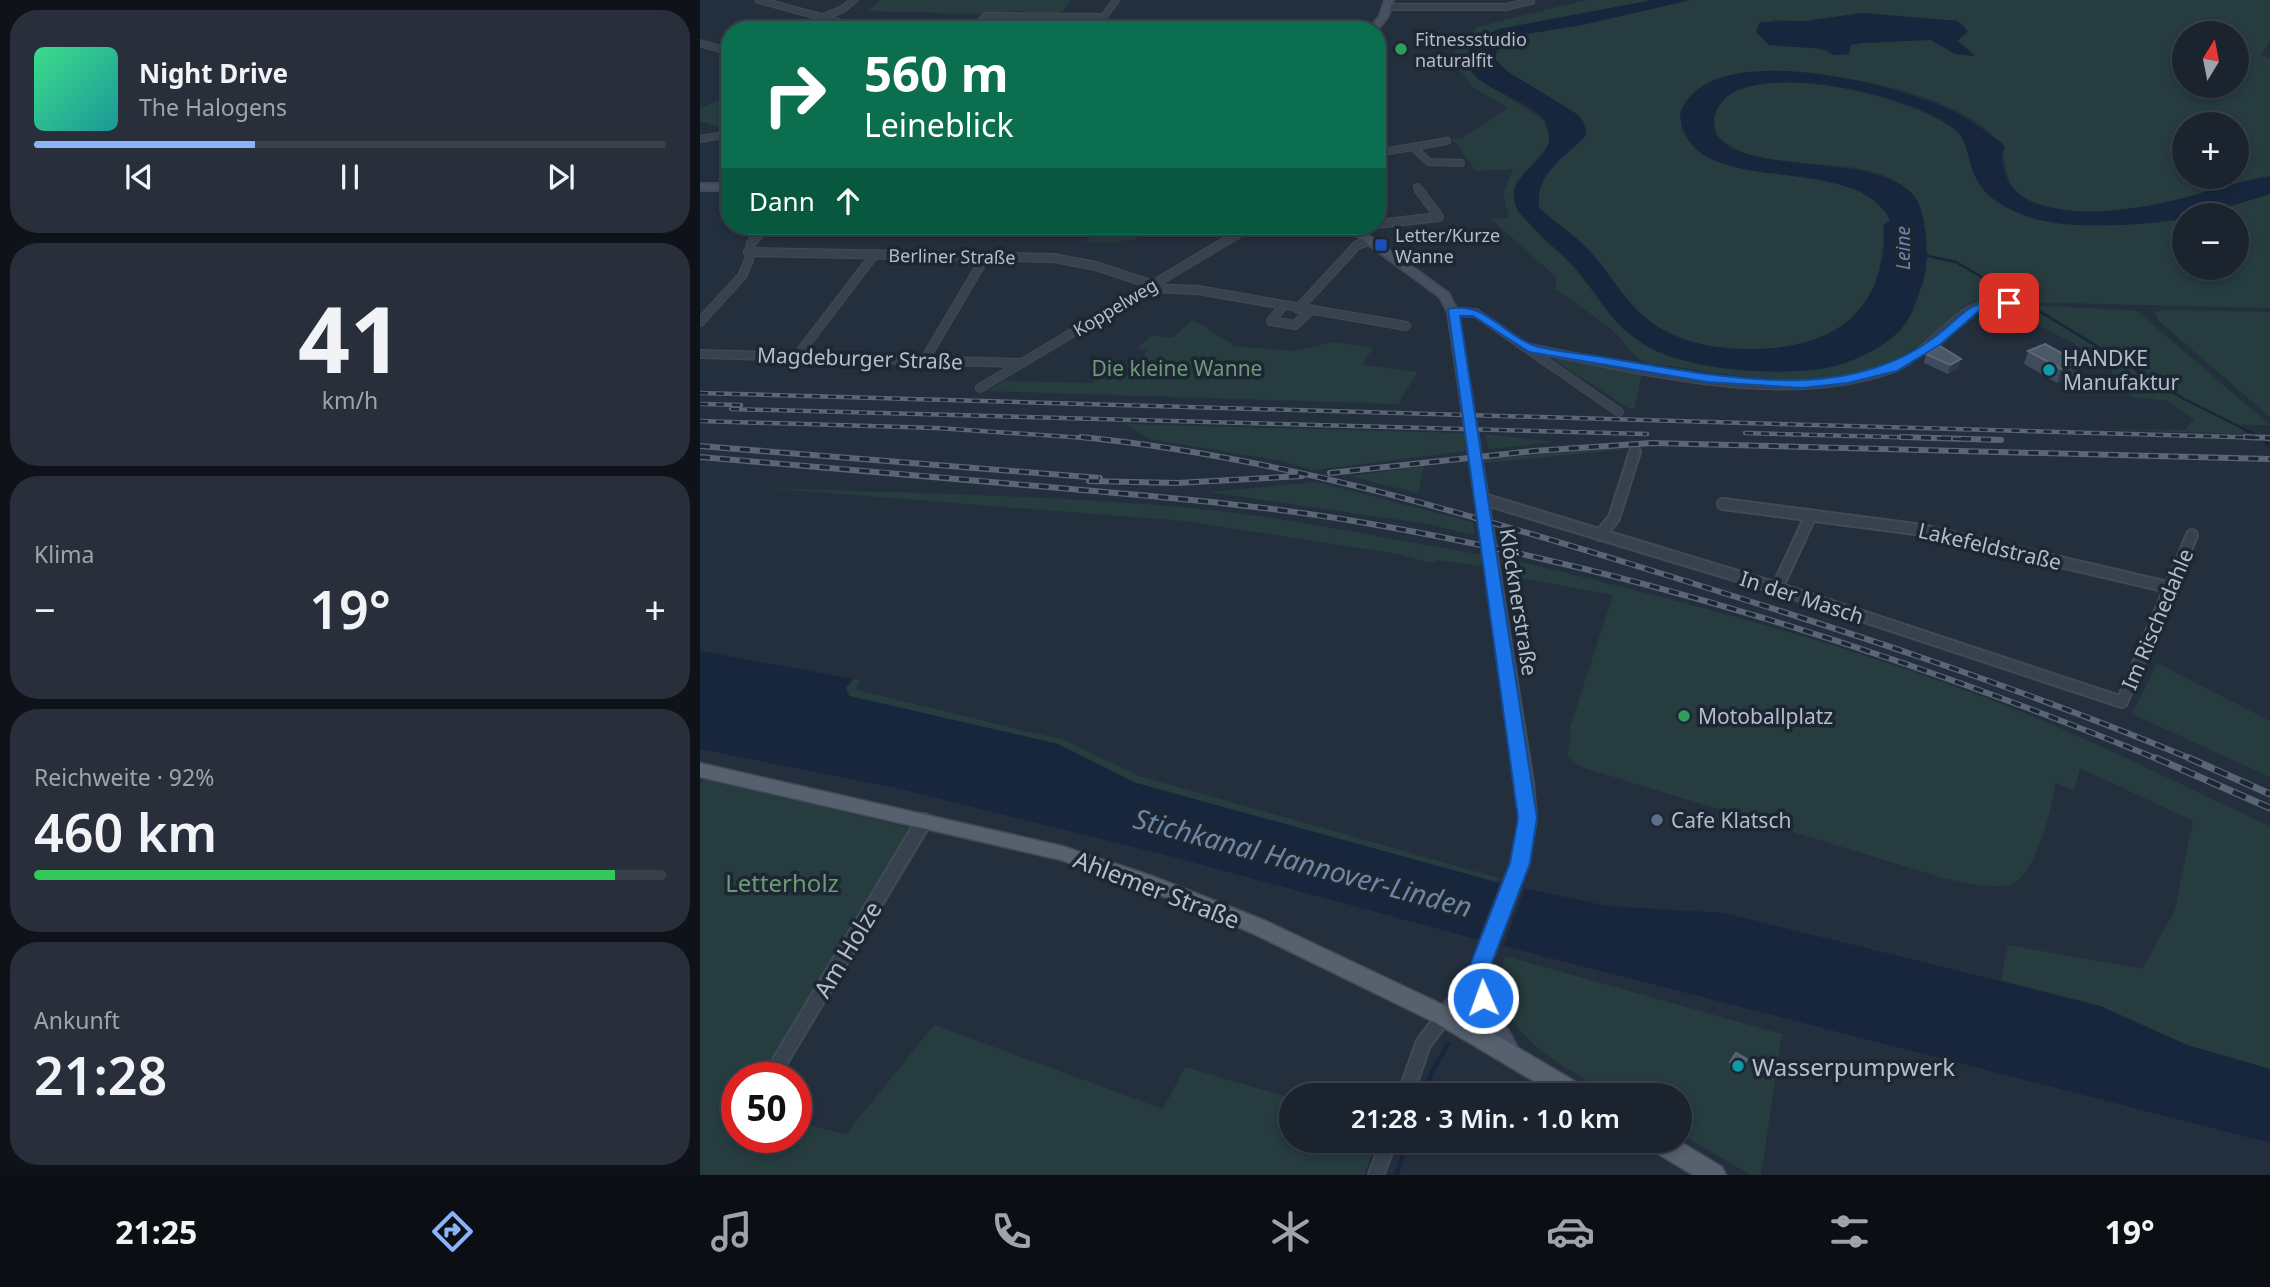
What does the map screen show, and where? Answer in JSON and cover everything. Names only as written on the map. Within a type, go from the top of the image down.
[{"type":"main road","points":[[1378,21],[1388,4]]},
{"type":"main road","points":[[700,187],[721,187]]},
{"type":"main road","points":[[1362,235],[1444,295],[1453,312]]},
{"type":"main road","name":"Klöcknerstraße","points":[[1444,1016],[1478,973],[1486,953],[1517,872],[1526,837],[1527,803],[1453,312]]},
{"type":"main road","name":"Ahlemer Straße","points":[[700,770],[1062,853],[1145,881],[1259,927],[1444,1016],[1558,1083]]},
{"type":"main road","points":[[1478,973],[1488,1012],[1511,1055]]},
{"type":"main road","points":[[1678,1153],[1714,1175]]},
{"type":"street","points":[[759,0],[837,21]]},
{"type":"street","points":[[823,17],[843,9],[853,0]]},
{"type":"street","points":[[1100,21],[1116,0]]},
{"type":"street","points":[[1388,4],[1506,7],[1531,1]]},
{"type":"street","points":[[981,21],[986,16],[1103,17]]},
{"type":"street","points":[[700,43],[721,49]]},
{"type":"street","points":[[700,139],[721,136]]},
{"type":"street","points":[[1386,152],[1447,141]]},
{"type":"street","points":[[1414,148],[1429,162],[1461,163]]},
{"type":"street","points":[[1386,223],[1439,217],[1417,187]]},
{"type":"street","points":[[700,322],[743,276],[750,260],[748,252],[751,243],[759,235]]},
{"type":"street","name":"Koppelweg","points":[[979,388],[1236,235]]},
{"type":"street","points":[[1298,309],[1357,245],[1369,241]]},
{"type":"street","name":"Berliner Straße","points":[[748,252],[986,256],[1076,261],[1150,286],[1198,290],[1406,326]]},
{"type":"street","points":[[797,356],[875,254]]},
{"type":"street","points":[[925,359],[986,256]]},
{"type":"street","points":[[1529,348],[1707,378],[1817,383],[1868,376],[1893,368],[1937,342],[1982,305],[2009,303]]},
{"type":"street","points":[[1283,306],[1271,321],[1295,325],[1310,311]]},
{"type":"street","points":[[1453,312],[1476,313],[1619,412]]},
{"type":"street","name":"Magdeburger Straße","points":[[700,354],[1021,363]]},
{"type":"street","points":[[1600,535],[1614,518],[1635,452]]},
{"type":"street","name":"In der Masch","points":[[1480,498],[1777,589],[2122,702]]},
{"type":"street","name":"Lakefeldstraße","points":[[1723,504],[1923,530],[2168,587]]},
{"type":"street","points":[[1777,589],[1811,515]]},
{"type":"street","name":"Im Rischedahle","points":[[2122,702],[2192,535]]},
{"type":"street","name":"Am Holze","points":[[780,1062],[924,821]]},
{"type":"street","points":[[1410,1083],[1423,1044],[1444,1016]]},
{"type":"street","points":[[1376,1175],[1384,1153]]},
{"type":"green space","points":[[881,0],[1071,0],[1060,15],[1019,11],[983,14],[868,11]]},
{"type":"green space","points":[[1586,0],[1653,0],[1499,29],[1469,50],[1467,63],[1483,81],[1545,121],[1550,143],[1515,184],[1513,194],[1529,222],[1572,266],[1632,336],[1662,353],[1684,360],[1735,369],[1788,371],[1832,367],[1862,357],[1891,339],[1905,325],[1913,310],[1924,268],[1925,229],[1922,213],[1915,199],[1897,182],[1873,172],[1847,167],[1761,158],[1736,149],[1715,133],[1720,104],[1742,88],[1776,82],[1817,84],[1860,92],[1934,117],[1956,131],[1964,140],[1985,192],[2011,209],[2075,224],[2119,225],[2172,220],[2172,280],[2249,280],[2249,203],[2241,203],[2270,194],[2270,308],[1975,301],[1906,354],[1869,369],[1843,375],[1815,379],[1759,378],[1644,362],[1611,329],[1555,289],[1557,278],[1491,219],[1509,218],[1503,194],[1513,169],[1476,171],[1453,139],[1462,138],[1508,108],[1473,87],[1450,57],[1477,27]]},
{"type":"green space","points":[[1690,0],[2270,0],[2270,40],[2261,55],[2270,59],[2270,176],[2249,180],[2249,112],[2172,112],[2172,189],[2215,189],[2129,209],[2071,211],[2042,205],[2026,199],[2016,191],[2010,183],[2000,146],[1993,136],[1971,119],[1940,103],[1863,81],[1822,75],[1749,73],[1721,78],[1705,87],[1683,107],[1681,129],[1698,150],[1720,162],[1746,169],[1829,181],[1854,188],[1875,200],[1890,220],[1872,290],[1856,313],[1837,331],[1815,341],[1765,351],[1713,347],[1665,331],[1645,318],[1624,297],[1588,250],[1539,208],[1539,195],[1547,175],[1587,134],[1581,122],[1559,102],[1517,78],[1494,58],[1499,47],[1520,35],[1582,25]],"holes":[[[1862,13],[1957,21],[1966,28],[1966,35],[1957,40],[1971,51],[1955,54],[1931,40],[1851,44],[1849,54],[1839,54],[1818,49],[1771,20],[1807,21]]]},
{"type":"green space","points":[[721,100],[721,127],[700,121],[700,108]]},
{"type":"green space","points":[[1091,235],[1139,235],[1136,240],[1122,240],[1120,243],[1087,242]]},
{"type":"green space","points":[[2032,305],[2137,311],[2270,425],[2241,425],[2244,434],[2090,429],[2185,430],[2194,419],[2168,401],[2131,397],[2108,367],[2073,343],[2002,306]]},
{"type":"green space","points":[[2155,312],[2270,312],[2270,417],[2159,321]]},
{"type":"green space","name":"Die kleine Wanne","points":[[1192,320],[1232,343],[1232,346],[1293,351],[1334,342],[1373,348],[1362,365],[1418,372],[1398,404],[987,391],[1003,381],[1093,383],[1100,372],[1129,374],[1147,351],[1137,348],[1153,335],[1172,338]]},
{"type":"green space","points":[[1558,357],[1642,374],[1634,409],[1628,408],[1554,360]]},
{"type":"green space","points":[[1125,424],[1463,433],[1466,451],[1314,470],[1277,460],[1150,439]]},
{"type":"green space","points":[[1485,434],[1554,442],[1489,449]]},
{"type":"green space","points":[[1628,449],[1485,463],[1484,458]]},
{"type":"green space","points":[[1424,466],[1418,493],[1349,476]]},
{"type":"green space","points":[[1316,482],[1473,522],[1475,535],[1427,524],[1209,492]]},
{"type":"green space","points":[[766,488],[1031,497],[1190,508],[1300,523],[1483,555],[1484,563],[1478,566],[1438,560],[1432,563],[1398,554],[1184,521]]},
{"type":"green space","points":[[1500,557],[1632,589],[1762,625],[1956,687],[2082,738],[2270,826],[2270,1069],[2187,1045],[2100,1006],[2001,980],[2008,945],[2142,969],[2175,910],[2193,821],[2080,768],[2074,790],[2055,783],[2041,841],[2026,871],[2009,885],[1984,886],[1943,878],[1581,767],[1567,756],[1571,736],[1569,730],[1613,595],[1505,575]]},
{"type":"green space","points":[[2157,663],[2270,721],[2270,777],[2132,714]]},
{"type":"green space","points":[[853,679],[859,680],[856,690],[1064,740],[1139,776],[1499,878],[1496,882],[1136,783],[1058,744],[849,696],[846,688]]},
{"type":"green space","name":"Letterholz","points":[[704,779],[911,828],[770,1062],[721,1062],[721,1153],[812,1153],[812,1126],[846,1134],[934,1025],[1163,1109],[1185,1067],[1279,1094],[1279,1153],[1372,1153],[1364,1175],[700,1175],[700,784]]},
{"type":"green space","points":[[1505,956],[1782,1034],[1761,1175],[1751,1175],[1692,1141],[1692,1083],[1590,1083],[1547,1055],[1519,1029],[1510,1014],[1504,997],[1502,978]]},
{"type":"water","name":"Leine","points":[[1653,0],[1690,0],[1582,25],[1520,35],[1499,47],[1494,58],[1505,70],[1577,114],[1583,121],[1587,134],[1547,175],[1539,195],[1539,208],[1589,250],[1648,320],[1668,333],[1702,344],[1726,348],[1774,348],[1817,338],[1836,329],[1853,317],[1877,280],[1884,252],[1884,224],[1890,220],[1871,198],[1843,185],[1739,168],[1710,158],[1689,141],[1680,113],[1698,89],[1728,76],[1765,71],[1807,73],[1850,79],[1927,100],[1960,115],[2002,143],[2005,148],[2002,159],[2007,178],[2020,194],[2039,205],[2063,210],[2118,210],[2168,202],[2217,189],[2249,189],[2249,181],[2270,176],[2270,194],[2241,203],[2172,203],[2172,220],[2098,226],[2032,218],[1999,202],[1981,186],[1960,134],[1938,118],[1912,106],[1845,88],[1810,83],[1777,83],[1749,87],[1728,96],[1717,109],[1714,119],[1720,139],[1739,151],[1767,158],[1871,173],[1899,183],[1917,200],[1922,213],[1927,249],[1923,281],[1909,317],[1898,332],[1872,351],[1843,364],[1814,370],[1764,371],[1737,370],[1686,361],[1663,354],[1633,337],[1607,310],[1576,269],[1518,211],[1514,198],[1516,187],[1545,151],[1549,140],[1548,128],[1542,117],[1531,108],[1491,87],[1470,69],[1466,56],[1480,38],[1499,29]]},
{"type":"water","points":[[1862,13],[1957,21],[1968,31],[1957,41],[1975,56],[1955,54],[1931,40],[1861,43],[1851,45],[1849,54],[1833,55],[1826,49],[1769,45],[1756,32],[1760,22],[1807,21]]},
{"type":"water","name":"Stichkanal Hannover-Linden","points":[[700,651],[853,679],[846,688],[849,696],[1058,744],[1136,783],[1496,882],[1607,906],[1725,913],[2100,1006],[2187,1045],[2270,1069],[2270,1143],[1472,938],[1166,855],[896,788],[700,749]]},
{"type":"pier","points":[[1501,880],[1526,885],[1502,950],[1476,943]]},
{"type":"building","points":[[2045,344],[2078,362],[2061,369],[2028,351]]},
{"type":"building","points":[[1940,346],[1961,359],[1950,365],[1926,354]]},
{"type":"building","points":[[1736,1053],[1747,1059],[1741,1068],[1730,1062]]},
{"type":"waterway","name":"Leine","points":[[1923,255],[1956,262],[2021,300]]},
{"type":"waterway","points":[[2029,305],[2184,399],[2262,438]]},
{"type":"waterway","points":[[2262,438],[2270,447]]},
{"type":"waterway","points":[[1428,1083],[1448,1044]]},
{"type":"waterway","points":[[1396,1175],[1404,1153]]},
{"type":"railway","points":[[700,393],[2270,438],[2245,437]]},
{"type":"railway","points":[[700,404],[741,405]]},
{"type":"railway","points":[[731,409],[1647,434]]},
{"type":"railway","points":[[700,421],[937,428],[1093,439]]},
{"type":"railway","points":[[1745,433],[1965,439]]},
{"type":"railway","points":[[1081,437],[1093,439]]},
{"type":"railway","points":[[1901,437],[2001,440]]},
{"type":"railway","points":[[1093,439],[1100,439]]},
{"type":"railway","points":[[1093,439],[1223,457],[1293,471],[1500,525],[1918,656],[2057,706],[2194,760]]},
{"type":"railway","points":[[1330,473],[1533,451],[1652,443],[2270,459]]},
{"type":"railway","points":[[700,446],[1100,478]]},
{"type":"railway","points":[[700,457],[1248,506],[1360,522],[1463,541],[1565,564],[1766,619],[1965,685],[2160,760]]},
{"type":"railway","points":[[1089,481],[1177,483],[1302,476]]},
{"type":"railway","points":[[2156,758],[2270,808]]},
{"type":"railway","points":[[2189,758],[2270,794]]},
{"type":"place","name":"Fitnessstudio naturalfit","points":[[1401,49]]},
{"type":"place","name":"Letter/Kurze Wanne","points":[[1381,245]]},
{"type":"place","name":"HANDKE Manufaktur","points":[[2049,370]]},
{"type":"place","name":"Motoballplatz","points":[[1684,716]]},
{"type":"place","name":"Cafe Klatsch","points":[[1657,820]]},
{"type":"place","name":"Wasserpumpwerk","points":[[1738,1066]]},
{"type":"route","points":[[1483,998],[1478,973],[1520,863],[1528,818],[1525,782],[1453,312],[1476,313],[1529,348],[1707,378],[1802,384],[1848,379],[1893,368],[1937,342],[1958,321],[1982,305],[2009,303]]}]
